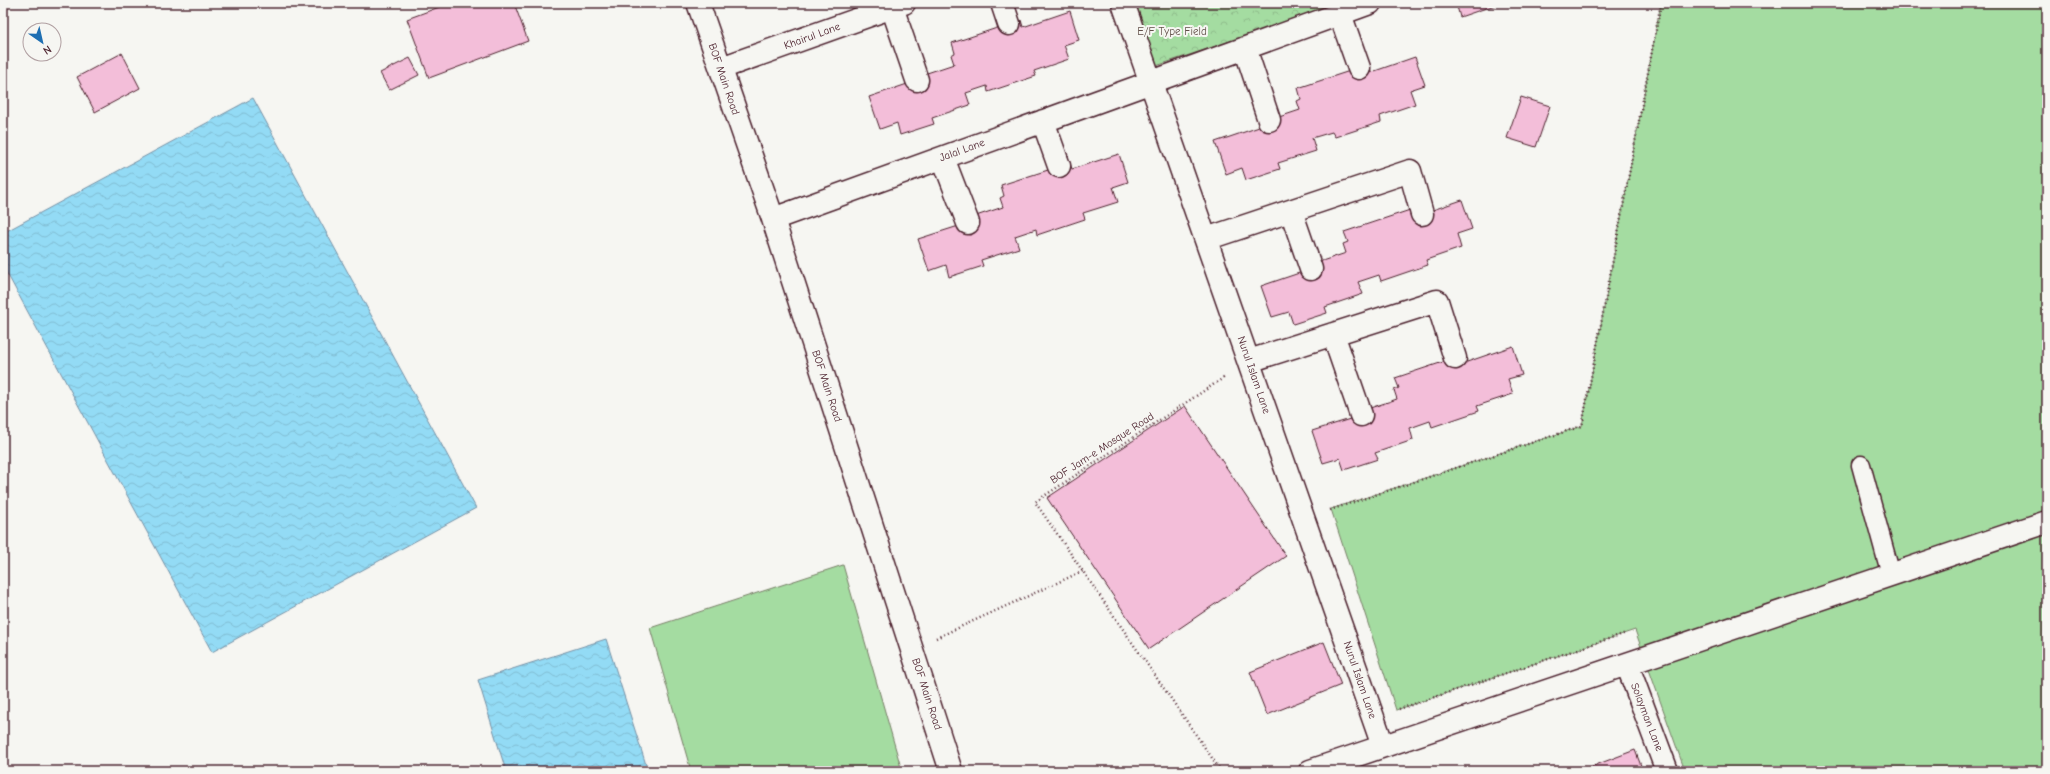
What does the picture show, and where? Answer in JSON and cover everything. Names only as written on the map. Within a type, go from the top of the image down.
[{"type":"street","name":"BOF Main Road","points":[[698,3],[773,219],[913,649],[951,771]]},
{"type":"street","points":[[1002,3],[1009,24]]},
{"type":"street","name":"Nurul Islam Lane","points":[[1123,3],[1383,746]]},
{"type":"street","name":"Jalal Lane","points":[[773,219],[1370,3]]},
{"type":"street","name":"Khairul Lane","points":[[721,68],[898,5]]},
{"type":"street","points":[[898,5],[917,80]]},
{"type":"street","points":[[1340,14],[1359,68]]},
{"type":"street","points":[[1245,48],[1269,120]]},
{"type":"street","points":[[1043,121],[1059,166]]},
{"type":"street","points":[[943,158],[968,223]]},
{"type":"street","points":[[1206,239],[1410,171],[1422,214]]},
{"type":"street","points":[[1291,211],[1310,269]]},
{"type":"street","points":[[1249,361],[1437,301],[1455,358]]},
{"type":"street","points":[[1333,334],[1361,415]]},
{"type":"street","points":[[1310,771],[2047,522]]},
{"type":"street","name":"Solayman Lane","points":[[1627,664],[1667,771]]},
{"type":"lane","points":[[1861,465],[1891,575]]},
{"type":"path","points":[[1328,511],[1582,426],[1661,3]]},
{"type":"path","name":"BOF Jam-e Mosque Road","points":[[1221,771],[1035,502],[1249,361]]},
{"type":"path","points":[[913,649],[1084,571]]},
{"type":"path","points":[[1396,710],[1626,633]]},
{"type":"green space","name":"E/F Type Field","points":[[1132,3],[1346,3],[1153,67]]},
{"type":"green space","points":[[1661,3],[2047,3],[2047,771],[1685,771],[1635,630],[1396,710],[1331,509],[1582,426]]},
{"type":"green space","points":[[843,565],[902,771],[691,771],[650,628]]},
{"type":"water","points":[[253,98],[476,508],[212,652],[3,266],[3,233]]},
{"type":"water","points":[[606,639],[648,771],[506,771],[478,680]]},
{"type":"building","points":[[450,3],[514,3],[528,41],[429,78],[407,19]]},
{"type":"building","points":[[1456,3],[1501,3],[1460,17]]},
{"type":"building","points":[[1070,11],[1079,40],[1064,45],[1069,59],[1034,71],[1036,76],[988,92],[987,86],[966,93],[970,105],[932,118],[934,124],[900,135],[897,123],[880,129],[869,97],[922,79],[921,75],[954,64],[951,55],[955,53],[952,43],[1021,20],[1023,27]]},
{"type":"building","points":[[122,53],[140,88],[95,112],[77,77]]},
{"type":"building","points":[[1415,57],[1425,85],[1410,90],[1415,104],[1380,116],[1381,122],[1335,137],[1332,132],[1312,138],[1316,151],[1278,163],[1280,169],[1246,180],[1242,168],[1226,174],[1215,142],[1268,124],[1267,121],[1300,110],[1297,101],[1301,99],[1298,88],[1359,68],[1369,73]]},
{"type":"building","points":[[410,58],[419,75],[389,90],[380,73]]},
{"type":"building","points":[[1521,97],[1550,106],[1536,147],[1507,138]]},
{"type":"building","points":[[1119,154],[1128,182],[1113,187],[1118,202],[1083,213],[1085,219],[1037,235],[1036,229],[1015,236],[1019,248],[981,260],[983,266],[949,277],[946,265],[929,271],[918,239],[968,223],[970,218],[1003,207],[1000,198],[1004,196],[1001,185],[1070,163],[1072,169]]},
{"type":"building","points":[[1462,200],[1472,229],[1457,234],[1461,248],[1426,260],[1428,265],[1381,281],[1379,275],[1358,282],[1363,294],[1325,307],[1327,313],[1293,324],[1289,312],[1272,317],[1261,286],[1314,268],[1313,264],[1346,253],[1343,244],[1348,242],[1344,232],[1413,209],[1415,216]]},
{"type":"building","points":[[1513,346],[1522,375],[1508,379],[1513,394],[1477,406],[1479,411],[1432,427],[1430,421],[1410,428],[1413,440],[1375,453],[1378,459],[1344,470],[1340,458],[1323,463],[1312,431],[1366,414],[1364,410],[1397,399],[1394,390],[1399,388],[1395,378],[1464,355],[1467,362]]},
{"type":"building","points":[[1185,406],[1286,556],[1149,649],[1047,498]]},
{"type":"building","points":[[1324,642],[1341,685],[1267,715],[1250,672]]},
{"type":"building","points":[[1635,750],[1643,771],[1580,771]]}]
